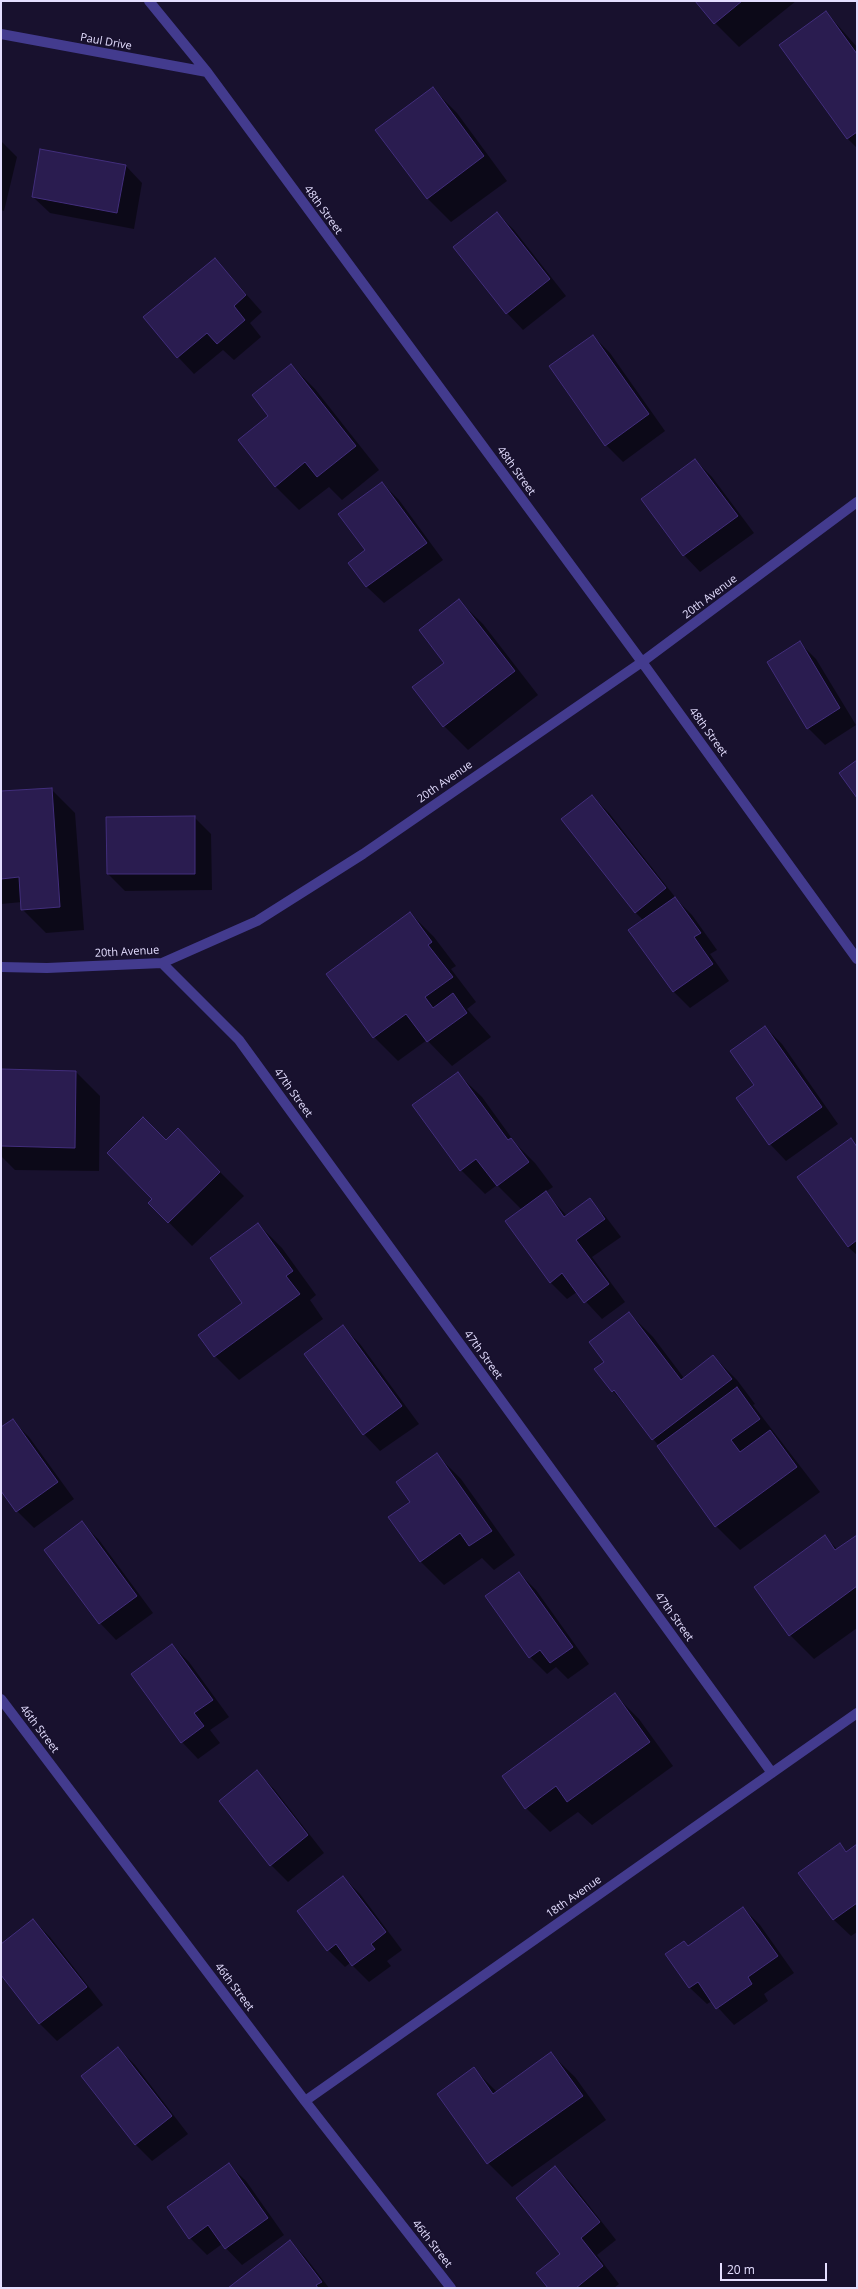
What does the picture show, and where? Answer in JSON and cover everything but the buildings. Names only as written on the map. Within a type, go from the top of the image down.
[{"type":"street","name":"48th Street","points":[[149,1],[207,72],[642,662],[857,959]]},
{"type":"street","name":"Paul Drive","points":[[1,34],[207,72]]},
{"type":"street","name":"20th Avenue","points":[[1,967],[47,968],[162,963],[257,921],[363,854],[465,782],[642,662],[857,502]]},
{"type":"street","name":"47th Street","points":[[162,963],[239,1040],[772,1773]]},
{"type":"street","name":"46th Street","points":[[1,1699],[305,2101],[451,2288]]},
{"type":"street","name":"18th Avenue","points":[[305,2101],[857,1713]]}]
